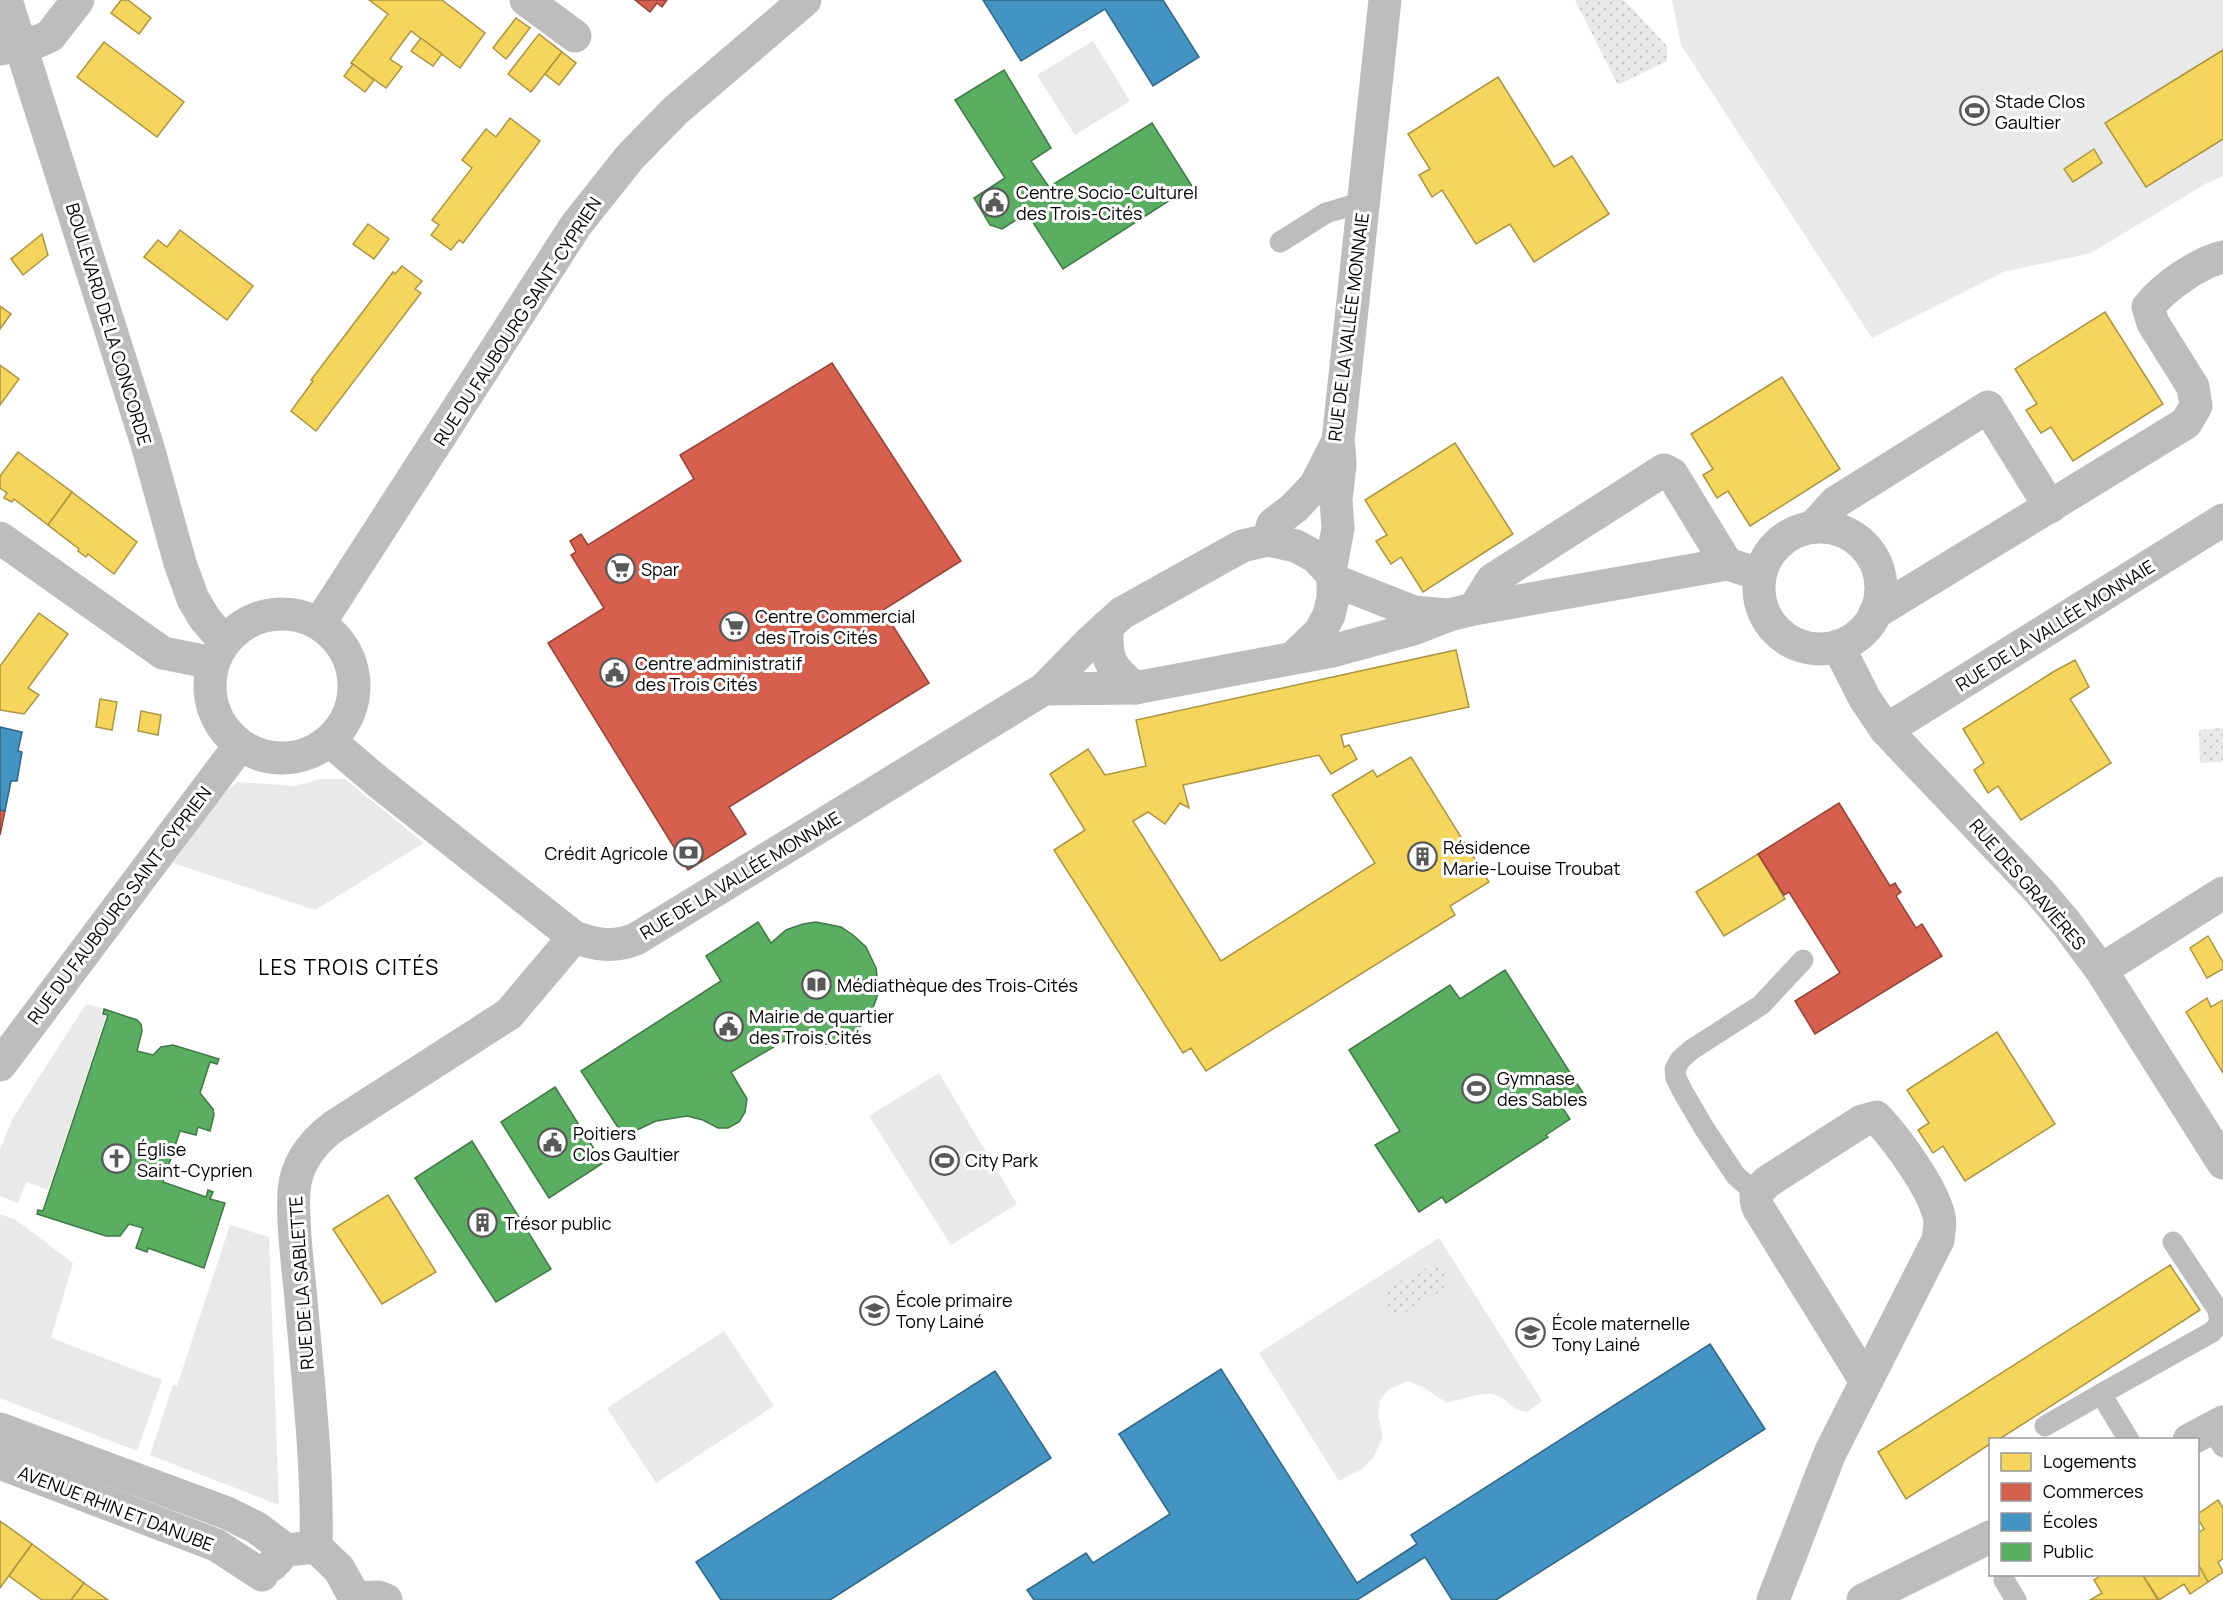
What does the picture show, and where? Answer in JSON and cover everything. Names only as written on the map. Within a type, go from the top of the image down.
[{"type":"street","name":"BOULEVARD DE LA CONCORDE","points":[[6,0],[10,47],[147,444],[186,581],[219,652]]},
{"type":"street","points":[[10,47],[39,41],[50,36],[78,0]]},
{"type":"street","points":[[526,0],[575,36]]},
{"type":"street","name":"RUE DU FAUBOURG SAINT-CYPRIEN","points":[[319,624],[576,225],[630,157],[676,110],[805,0]]},
{"type":"street","name":"RUE DE LA VALLÉE MONNAIE","points":[[330,741],[574,937],[590,943],[622,944],[636,939],[1044,688],[1107,626],[1132,607],[1242,546],[1268,540],[1273,524],[1315,486],[1338,441],[1385,0]]},
{"type":"street","points":[[1875,613],[2186,423],[2196,406],[2193,387],[2153,323],[2148,307],[2159,293],[2210,260],[2223,257]]},
{"type":"street","points":[[1813,527],[1836,502],[1988,407],[2050,507]]},
{"type":"street","points":[[1295,656],[1320,632],[1329,615],[1333,598],[1331,576],[1338,528],[1336,500],[1341,465],[1338,441]]},
{"type":"street","points":[[1268,540],[1296,546],[1316,557],[1331,576],[1414,612],[1461,612],[1492,580],[1664,470],[1672,474],[1727,564]]},
{"type":"street","name":"RUE DE LA VALLÉE MONNAIE","points":[[1886,730],[2223,520]]},
{"type":"street","points":[[1813,527],[1832,528],[1849,534],[1863,545],[1874,560],[1880,577],[1881,595],[1875,613],[1866,628],[1854,639],[1838,646],[1816,649],[1796,644],[1778,632],[1765,616],[1759,595],[1760,574],[1767,556],[1779,542],[1795,532],[1813,527]]},
{"type":"street","points":[[0,538],[163,653],[219,652]]},
{"type":"street","points":[[1044,688],[1135,688],[1295,656],[1332,651],[1413,629],[1461,612],[1727,564],[1760,574]]},
{"type":"street","points":[[291,614],[319,624],[334,636],[346,652],[352,670],[355,689],[351,709],[343,726],[330,741],[314,752],[296,758],[276,759],[257,755],[240,746],[223,729],[213,708],[209,686],[219,652],[247,622],[261,616],[291,614]]},
{"type":"street","points":[[1107,626],[1107,650],[1117,673],[1135,688]]},
{"type":"street","name":"RUE DES GRAVIÈRES","points":[[1838,646],[1865,699],[1886,730],[2039,891],[2066,923],[2101,970],[2223,1163]]},
{"type":"street","name":"RUE DU FAUBOURG SAINT-CYPRIEN","points":[[0,1065],[240,746]]},
{"type":"street","points":[[2101,970],[2223,893]]},
{"type":"street","name":"RUE DE LA SABLETTE","points":[[301,1549],[317,1490],[294,1189],[304,1155],[316,1140],[333,1127],[509,1014],[574,937]]},
{"type":"street","points":[[1773,1600],[1830,1453],[1938,1240],[1940,1219],[1933,1196],[1887,1129],[1876,1117],[1862,1121],[1767,1182],[1756,1193],[1756,1202],[1760,1209],[1865,1380]]},
{"type":"street","name":"AVENUE RHIN ET DANUBE","points":[[0,1429],[227,1513],[339,1569],[365,1600]]},
{"type":"street","name":"AVENUE RHIN ET DANUBE","points":[[0,1463],[216,1545],[260,1588],[301,1549]]},
{"type":"street","points":[[1863,1600],[1989,1537]]},
{"type":"lane","points":[[1280,242],[1326,213],[1363,202]]},
{"type":"lane","points":[[1756,1193],[1736,1176],[1704,1128],[1676,1078],[1676,1069],[1680,1060],[1691,1050],[1761,1005],[1803,960]]},
{"type":"lane","points":[[2045,1426],[2212,1332],[2220,1323],[2218,1310],[2173,1242]]},
{"type":"lane","points":[[2101,1394],[2128,1438]]},
{"type":"lane","points":[[2004,1580],[2016,1600]]},
{"type":"shaded area","points":[[1575,0],[1624,0],[1667,46],[1667,61],[1618,85]]},
{"type":"shaded area","name":"Stade Clos Gaultier","points":[[1672,0],[2223,0],[2223,176],[2207,183],[2091,253],[2003,272],[1872,338],[1681,45]]},
{"type":"shaded area","points":[[1093,41],[1130,101],[1075,135],[1037,75]]},
{"type":"shaded area","points":[[2223,728],[2223,762],[2200,763],[2199,730]]},
{"type":"shaded area","points":[[320,779],[345,779],[424,843],[315,910],[173,863],[223,793],[238,782],[295,786]]},
{"type":"shaded area","points":[[86,1004],[102,1008],[101,1014],[106,1016],[48,1190],[26,1182],[18,1203],[0,1196],[0,1149],[13,1118]]},
{"type":"shaded area","name":"City Park","points":[[939,1073],[1017,1204],[951,1245],[869,1116]]},
{"type":"shaded area","points":[[0,1214],[16,1220],[73,1263],[51,1338],[162,1380],[137,1451],[0,1398]]},
{"type":"shaded area","points":[[230,1225],[269,1237],[279,1505],[150,1455],[173,1385],[177,1386]]},
{"type":"shaded area","points":[[1439,1238],[1542,1401],[1527,1412],[1517,1409],[1493,1394],[1447,1403],[1423,1387],[1408,1381],[1389,1389],[1380,1400],[1378,1415],[1383,1437],[1373,1458],[1362,1469],[1339,1481],[1259,1353]]},
{"type":"shaded area","points":[[1434,1266],[1444,1272],[1448,1278],[1441,1290],[1403,1313],[1391,1312],[1385,1300],[1389,1289],[1408,1277]]},
{"type":"shaded area","points":[[724,1331],[774,1406],[656,1483],[607,1408]]},
{"type":"building: Logements","points":[[121,0],[128,0],[151,18],[139,34],[111,13]]},
{"type":"building: Logements","points":[[369,0],[442,0],[485,33],[460,68],[411,31],[390,59],[402,67],[386,88],[351,63],[388,14]]},
{"type":"building: Logements","points":[[516,18],[530,28],[506,59],[493,48]]},
{"type":"building: Logements","points":[[539,34],[562,52],[531,92],[508,74]]},
{"type":"building: Logements","points":[[421,38],[442,54],[433,66],[411,51]]},
{"type":"building: Logements","points":[[104,42],[184,102],[157,137],[77,77]]},
{"type":"building: Logements","points":[[2223,50],[2223,139],[2146,187],[2105,123]]},
{"type":"building: Logements","points":[[562,52],[576,63],[559,85],[545,74]]},
{"type":"building: Logements","points":[[353,64],[374,80],[365,92],[344,76]]},
{"type":"building: Logements","points":[[1498,77],[1554,167],[1572,156],[1609,214],[1534,262],[1510,224],[1476,244],[1442,190],[1432,197],[1419,175],[1430,169],[1408,134]]},
{"type":"building: Logements","points":[[510,118],[540,141],[463,243],[459,240],[451,250],[431,235],[439,225],[432,220],[472,168],[462,160],[486,129],[496,137]]},
{"type":"building: Logements","points":[[2094,149],[2102,163],[2073,182],[2064,169]]},
{"type":"building: Logements","points":[[368,224],[389,239],[374,259],[353,244]]},
{"type":"building: Logements","points":[[180,230],[253,286],[227,320],[144,257],[158,240],[167,247]]},
{"type":"building: Logements","points":[[42,234],[48,255],[23,275],[11,259]]},
{"type":"building: Logements","points":[[402,266],[422,281],[415,289],[421,293],[316,431],[291,411],[313,381],[311,380],[393,272],[395,274]]},
{"type":"building: Logements","points":[[0,306],[11,314],[0,329]]},
{"type":"building: Logements","points":[[2105,312],[2163,404],[2073,461],[2051,427],[2041,433],[2026,410],[2037,404],[2015,369]]},
{"type":"building: Logements","points":[[0,365],[19,379],[0,405]]},
{"type":"building: Logements","points":[[1782,377],[1840,469],[1750,526],[1728,491],[1717,498],[1703,475],[1713,469],[1691,434]]},
{"type":"building: Logements","points":[[1455,443],[1513,534],[1423,592],[1401,557],[1391,564],[1376,541],[1387,535],[1365,500]]},
{"type":"building: Logements","points":[[18,452],[72,492],[48,525],[14,499],[12,502],[4,498],[7,493],[0,488],[0,476]]},
{"type":"building: Logements","points":[[72,492],[137,542],[114,574],[88,554],[86,557],[48,525]]},
{"type":"building: Logements","points":[[39,613],[68,634],[28,688],[39,695],[24,714],[0,710],[0,666]]},
{"type":"building: Logements","name":"Résidence Marie-Louise Troubat","points":[[1456,650],[1469,707],[1341,735],[1344,747],[1349,745],[1357,759],[1331,774],[1319,755],[1183,785],[1189,808],[1180,803],[1165,824],[1148,812],[1133,821],[1221,961],[1375,863],[1332,795],[1373,770],[1377,777],[1411,757],[1489,882],[1450,906],[1455,915],[1206,1071],[1191,1048],[1183,1053],[1054,850],[1085,830],[1050,774],[1088,749],[1105,775],[1146,766],[1136,720]]},
{"type":"building: Logements","points":[[2075,660],[2089,687],[2070,699],[2111,763],[2021,820],[1998,786],[1988,793],[1974,770],[1984,763],[1963,729]]},
{"type":"building: Logements","points":[[100,699],[117,702],[112,730],[96,727]]},
{"type":"building: Logements","points":[[141,711],[161,715],[158,735],[138,731]]},
{"type":"building: Logements","points":[[1758,854],[1785,899],[1724,936],[1696,892]]},
{"type":"building: Logements","points":[[2208,936],[2223,962],[2223,969],[2207,978],[2190,948]]},
{"type":"building: Logements","points":[[2207,998],[2211,1007],[2223,1000],[2223,1073],[2186,1012]]},
{"type":"building: Logements","points":[[1997,1032],[2055,1124],[1965,1181],[1943,1146],[1933,1153],[1918,1130],[1929,1123],[1907,1090]]},
{"type":"building: Logements","points":[[388,1195],[436,1272],[382,1304],[333,1229]]},
{"type":"building: Logements","points":[[2170,1265],[2200,1310],[2001,1438],[1989,1438],[1989,1445],[1906,1499],[1878,1452]]},
{"type":"building: Logements","points":[[2218,1500],[2223,1508],[2223,1559],[2218,1562],[2223,1572],[2208,1582],[2199,1566],[2199,1532],[2204,1529],[2199,1521],[2199,1513]]},
{"type":"building: Logements","points":[[0,1521],[32,1544],[0,1588]]},
{"type":"building: Logements","points":[[32,1544],[84,1583],[71,1600],[42,1600],[9,1576]]},
{"type":"building: Logements","points":[[2199,1566],[2208,1582],[2190,1594],[2184,1584],[2159,1600],[2143,1576],[2199,1576]]},
{"type":"building: Logements","points":[[2100,1576],[2143,1576],[2158,1600],[2090,1600],[2102,1593],[2094,1580]]},
{"type":"building: Logements","points":[[84,1583],[108,1600],[71,1600]]},
{"type":"building: Commerces","points":[[635,0],[667,0],[662,7],[657,3],[650,12]]},
{"type":"building: Commerces","name":"Centre Commercial des Trois Cités","points":[[832,363],[961,561],[883,610],[929,683],[729,807],[746,834],[688,870],[548,643],[604,608],[571,555],[576,552],[570,541],[581,534],[588,545],[694,479],[680,455]]},
{"type":"building: Commerces","points":[[1839,803],[1890,886],[1895,883],[1901,892],[1896,896],[1916,928],[1922,924],[1942,956],[1815,1034],[1795,1001],[1840,973],[1789,892],[1784,895],[1758,854]]},
{"type":"building: Commerces","points":[[0,810],[5,811],[0,835]]},
{"type":"building: Écoles","points":[[983,0],[1163,0],[1199,57],[1153,86],[1105,9],[1021,61]]},
{"type":"building: Écoles","points":[[0,727],[22,732],[18,751],[22,752],[17,781],[11,781],[5,811],[0,810]]},
{"type":"building: Écoles","points":[[1710,1344],[1765,1429],[1496,1600],[1452,1600],[1425,1557],[1357,1600],[1034,1600],[1027,1590],[1086,1553],[1093,1563],[1170,1514],[1119,1434],[1221,1369],[1357,1583],[1417,1544],[1411,1535]]},
{"type":"building: Écoles","points":[[995,1371],[1051,1458],[830,1600],[721,1600],[696,1562]]},
{"type":"building: Public","points":[[1004,70],[1051,148],[1031,161],[1049,187],[1152,123],[1192,186],[1063,269],[1027,213],[1002,229],[990,225],[974,198],[1005,178],[955,100]]},
{"type":"building: Public","points":[[758,922],[771,943],[786,930],[816,922],[841,927],[853,935],[866,947],[876,968],[877,997],[871,1013],[861,1026],[845,1038],[829,1044],[810,1044],[789,1038],[731,1072],[747,1099],[745,1112],[739,1122],[728,1128],[718,1128],[703,1120],[687,1116],[656,1121],[631,1133],[622,1130],[617,1126],[581,1071],[721,981],[706,956]]},
{"type":"building: Public","name":"Gymnase des Sables","points":[[1505,970],[1583,1093],[1562,1107],[1570,1119],[1546,1135],[1548,1137],[1446,1203],[1442,1197],[1419,1212],[1375,1145],[1400,1131],[1349,1050],[1450,985],[1460,999]]},
{"type":"building: Public","name":"Église Saint-Cyprien","points":[[104,1009],[137,1020],[141,1024],[142,1031],[137,1051],[153,1055],[161,1047],[173,1045],[219,1059],[217,1064],[210,1062],[200,1093],[213,1109],[214,1115],[210,1131],[198,1127],[196,1135],[180,1131],[163,1182],[206,1197],[208,1190],[213,1192],[210,1199],[225,1203],[204,1268],[148,1248],[147,1252],[136,1248],[143,1228],[129,1224],[120,1236],[106,1236],[37,1214],[38,1210],[43,1211],[108,1015],[103,1014]]},
{"type":"building: Public","name":"Poitiers Clos Gaultier","points":[[555,1087],[603,1163],[549,1198],[501,1122]]},
{"type":"building: Public","name":"Trésor public","points":[[472,1141],[551,1269],[496,1302],[415,1178]]},
{"type":"place","name":"Stade Clos Gaultier","points":[[1974,111]]},
{"type":"place","name":"Centre Socio-Culturel des Trois-Cités","points":[[995,202]]},
{"type":"place","name":"Spar","points":[[620,569]]},
{"type":"place","name":"Centre Commercial des Trois Cités","points":[[734,626]]},
{"type":"place","name":"Centre administratif des Trois Cités","points":[[614,673]]},
{"type":"place","name":"Crédit Agricole","points":[[689,853]]},
{"type":"place","name":"Résidence Marie-Louise Troubat","points":[[1422,857]]},
{"type":"place","name":"Médiathèque des Trois-Cités","points":[[816,985]]},
{"type":"place","name":"Mairie de quartier des Trois Cités","points":[[728,1026]]},
{"type":"place","name":"Gymnase des Sables","points":[[1476,1088]]},
{"type":"place","name":"Poitiers Clos Gaultier","points":[[552,1143]]},
{"type":"place","name":"Église Saint-Cyprien","points":[[116,1159]]},
{"type":"place","name":"City Park","points":[[944,1160]]},
{"type":"place","name":"Trésor public","points":[[483,1223]]},
{"type":"place","name":"École primaire Tony Lainé","points":[[875,1310]]},
{"type":"place","name":"École maternelle Tony Lainé","points":[[1531,1333]]},
{"type":"district","name":"LES TROIS CITÉS","points":[[349,967]]}]
